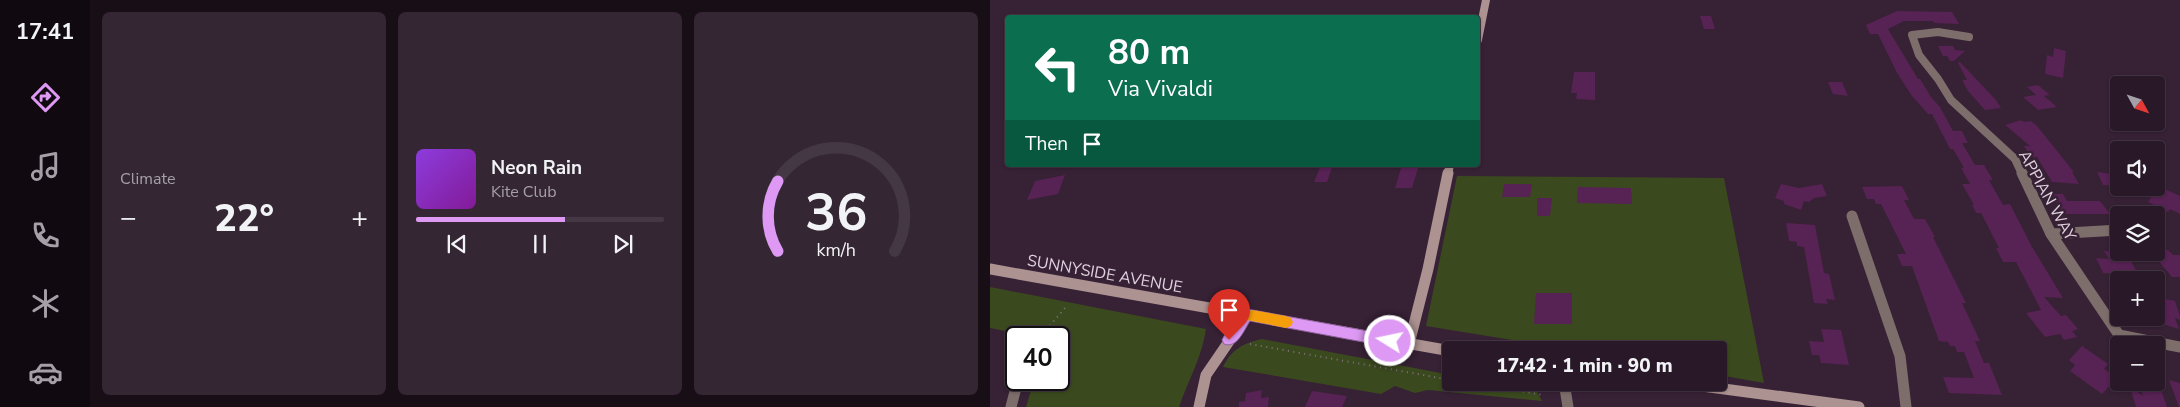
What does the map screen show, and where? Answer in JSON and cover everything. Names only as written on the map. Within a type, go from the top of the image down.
[{"type":"street","points":[[1480,30],[1486,0]]},
{"type":"street","name":"APPIAN WAY","points":[[1969,37],[1938,32],[1912,35],[1919,55],[1938,79],[1951,100],[2015,159],[2051,234],[2119,334],[2180,346]]},
{"type":"street","points":[[1409,344],[1428,269],[1450,167]]},
{"type":"street","points":[[1852,216],[1900,356],[1906,407]]},
{"type":"street","points":[[2051,234],[2110,231]]},
{"type":"street","name":"SUNNYSIDE AVENUE","points":[[990,269],[1442,350]]},
{"type":"street","points":[[1199,407],[1206,375],[1247,315]]},
{"type":"street","points":[[1727,389],[1859,407]]},
{"type":"street","points":[[1011,407],[1015,391]]},
{"type":"street","points":[[1565,391],[1568,407]]},
{"type":"path","points":[[1049,326],[1066,307]]},
{"type":"path","points":[[1250,344],[1442,378]]},
{"type":"path","points":[[1520,391],[1543,395]]},
{"type":"green space","points":[[1457,176],[1724,178],[1764,383],[1727,376],[1727,341],[1518,341],[1426,326]]},
{"type":"green space","points":[[990,287],[1206,329],[1198,359],[1179,407],[1026,407],[1031,391],[1070,391],[1070,326],[1005,326],[1005,331],[990,328]]},
{"type":"green space","points":[[1262,339],[1442,373],[1442,391],[1537,391],[1542,401],[1428,390],[1415,393],[1395,386],[1381,394],[1223,367],[1238,348]]},
{"type":"building","points":[[1897,11],[1952,12],[1959,24],[1934,23],[1933,21],[1904,21],[1888,29],[1918,79],[1920,79],[1931,97],[1940,107],[1953,131],[1962,131],[1968,143],[1962,143],[1975,165],[1984,165],[1993,180],[1989,180],[2003,205],[2010,204],[2031,245],[2063,298],[2044,297],[2061,316],[2066,315],[2078,329],[2072,331],[2077,337],[2064,340],[2060,334],[2045,337],[2026,313],[2041,310],[2016,262],[2003,262],[1996,248],[1999,248],[1981,213],[1976,213],[1972,205],[1974,205],[1962,184],[1970,184],[1961,168],[1964,168],[1953,149],[1950,149],[1932,114],[1928,114],[1912,96],[1897,73],[1878,34],[1870,34],[1866,25]]},
{"type":"building","points":[[1700,16],[1711,16],[1715,29],[1704,29]]},
{"type":"building","points":[[1938,46],[1953,46],[1955,50],[1965,51],[1954,61],[1950,61],[1947,56],[1943,56]]},
{"type":"building","points":[[2054,48],[2066,51],[2063,78],[2045,74],[2047,55],[2053,57]]},
{"type":"building","points":[[1960,62],[1996,100],[2001,108],[1985,110],[1968,91],[1962,80],[1967,80],[1958,63]]},
{"type":"building","points":[[1574,72],[1595,72],[1595,100],[1576,99],[1577,93],[1571,93]]},
{"type":"building","points":[[1828,82],[1842,82],[1848,96],[1833,94]]},
{"type":"building","points":[[2038,85],[2050,95],[2044,96],[2057,107],[2038,110],[2023,97],[2036,95],[2027,87]]},
{"type":"building","points":[[2021,120],[2024,122],[2031,121],[2037,126],[2074,172],[2072,172],[2079,184],[2052,182],[2037,157],[2031,157],[2024,146],[2030,146],[2005,125]]},
{"type":"building","points":[[1320,167],[1332,167],[1327,182],[1314,182]]},
{"type":"building","points":[[1401,167],[1418,167],[1412,188],[1395,188]]},
{"type":"building","points":[[2097,172],[2110,174],[2110,185],[2103,185]]},
{"type":"building","points":[[1065,175],[1058,194],[1027,200],[1035,181]]},
{"type":"building","points":[[1504,184],[1532,184],[1530,197],[1502,197]]},
{"type":"building","points":[[1781,184],[1799,188],[1822,184],[1827,196],[1814,198],[1809,202],[1804,201],[1801,210],[1784,204],[1784,201],[1775,198]]},
{"type":"building","points":[[1902,186],[1909,200],[1904,200],[1914,219],[1925,219],[1935,237],[1933,237],[1966,303],[1962,303],[1980,341],[1975,341],[1984,363],[1989,363],[2002,395],[1949,393],[1943,377],[1974,378],[1964,352],[1957,352],[1955,346],[1950,346],[1948,342],[1939,341],[1912,266],[1902,266],[1897,254],[1906,254],[1881,204],[1876,204],[1874,199],[1867,199],[1862,187]]},
{"type":"building","points":[[1578,187],[1631,188],[1632,204],[1577,203]]},
{"type":"building","points":[[2165,189],[2180,196],[2180,214],[2170,209],[2168,212],[2165,210],[2165,206],[2156,206],[2148,202],[2152,196],[2165,196]]},
{"type":"building","points":[[2051,194],[2063,194],[2067,201],[2100,201],[2110,214],[2064,214]]},
{"type":"building","points":[[1537,198],[1552,198],[1550,216],[1537,216]]},
{"type":"building","points":[[1786,223],[1815,225],[1824,273],[1829,274],[1835,300],[1826,299],[1828,304],[1814,303],[1804,247],[1797,246],[1797,242],[1789,241]]},
{"type":"building","points":[[2165,250],[2168,250],[2173,255],[2180,255],[2180,277],[2172,277],[2159,261],[2165,261]]},
{"type":"building","points":[[2104,251],[2110,251],[2110,261],[2130,261],[2137,271],[2110,271],[2110,273],[2103,273],[2096,258],[2109,259]]},
{"type":"building","points":[[1536,293],[1572,293],[1572,324],[1534,324]]},
{"type":"building","points":[[2165,299],[2175,301],[2180,316],[2180,320],[2175,318],[2179,329],[2165,325]]},
{"type":"building","points":[[1821,329],[1841,330],[1849,365],[1821,363],[1819,355],[1812,355],[1809,341],[1824,342]]},
{"type":"building","points":[[2082,346],[2108,364],[2104,369],[2110,373],[2110,385],[2102,394],[2070,371],[2075,365],[2069,360]]},
{"type":"building","points":[[2169,380],[2180,383],[2180,407],[2179,407]]},
{"type":"building","points":[[1262,390],[1261,398],[1269,397],[1268,407],[1239,407],[1239,402],[1245,401],[1246,393]]},
{"type":"building","points":[[1312,391],[1347,396],[1342,407],[1305,407]]},
{"type":"building","points":[[2131,391],[2136,391],[2143,396],[2142,391],[2161,391],[2167,407],[2136,407]]},
{"type":"slow traffic","points":[[1252,316],[1286,322]]},
{"type":"route","points":[[1229,340],[1247,315],[1390,341]]}]
